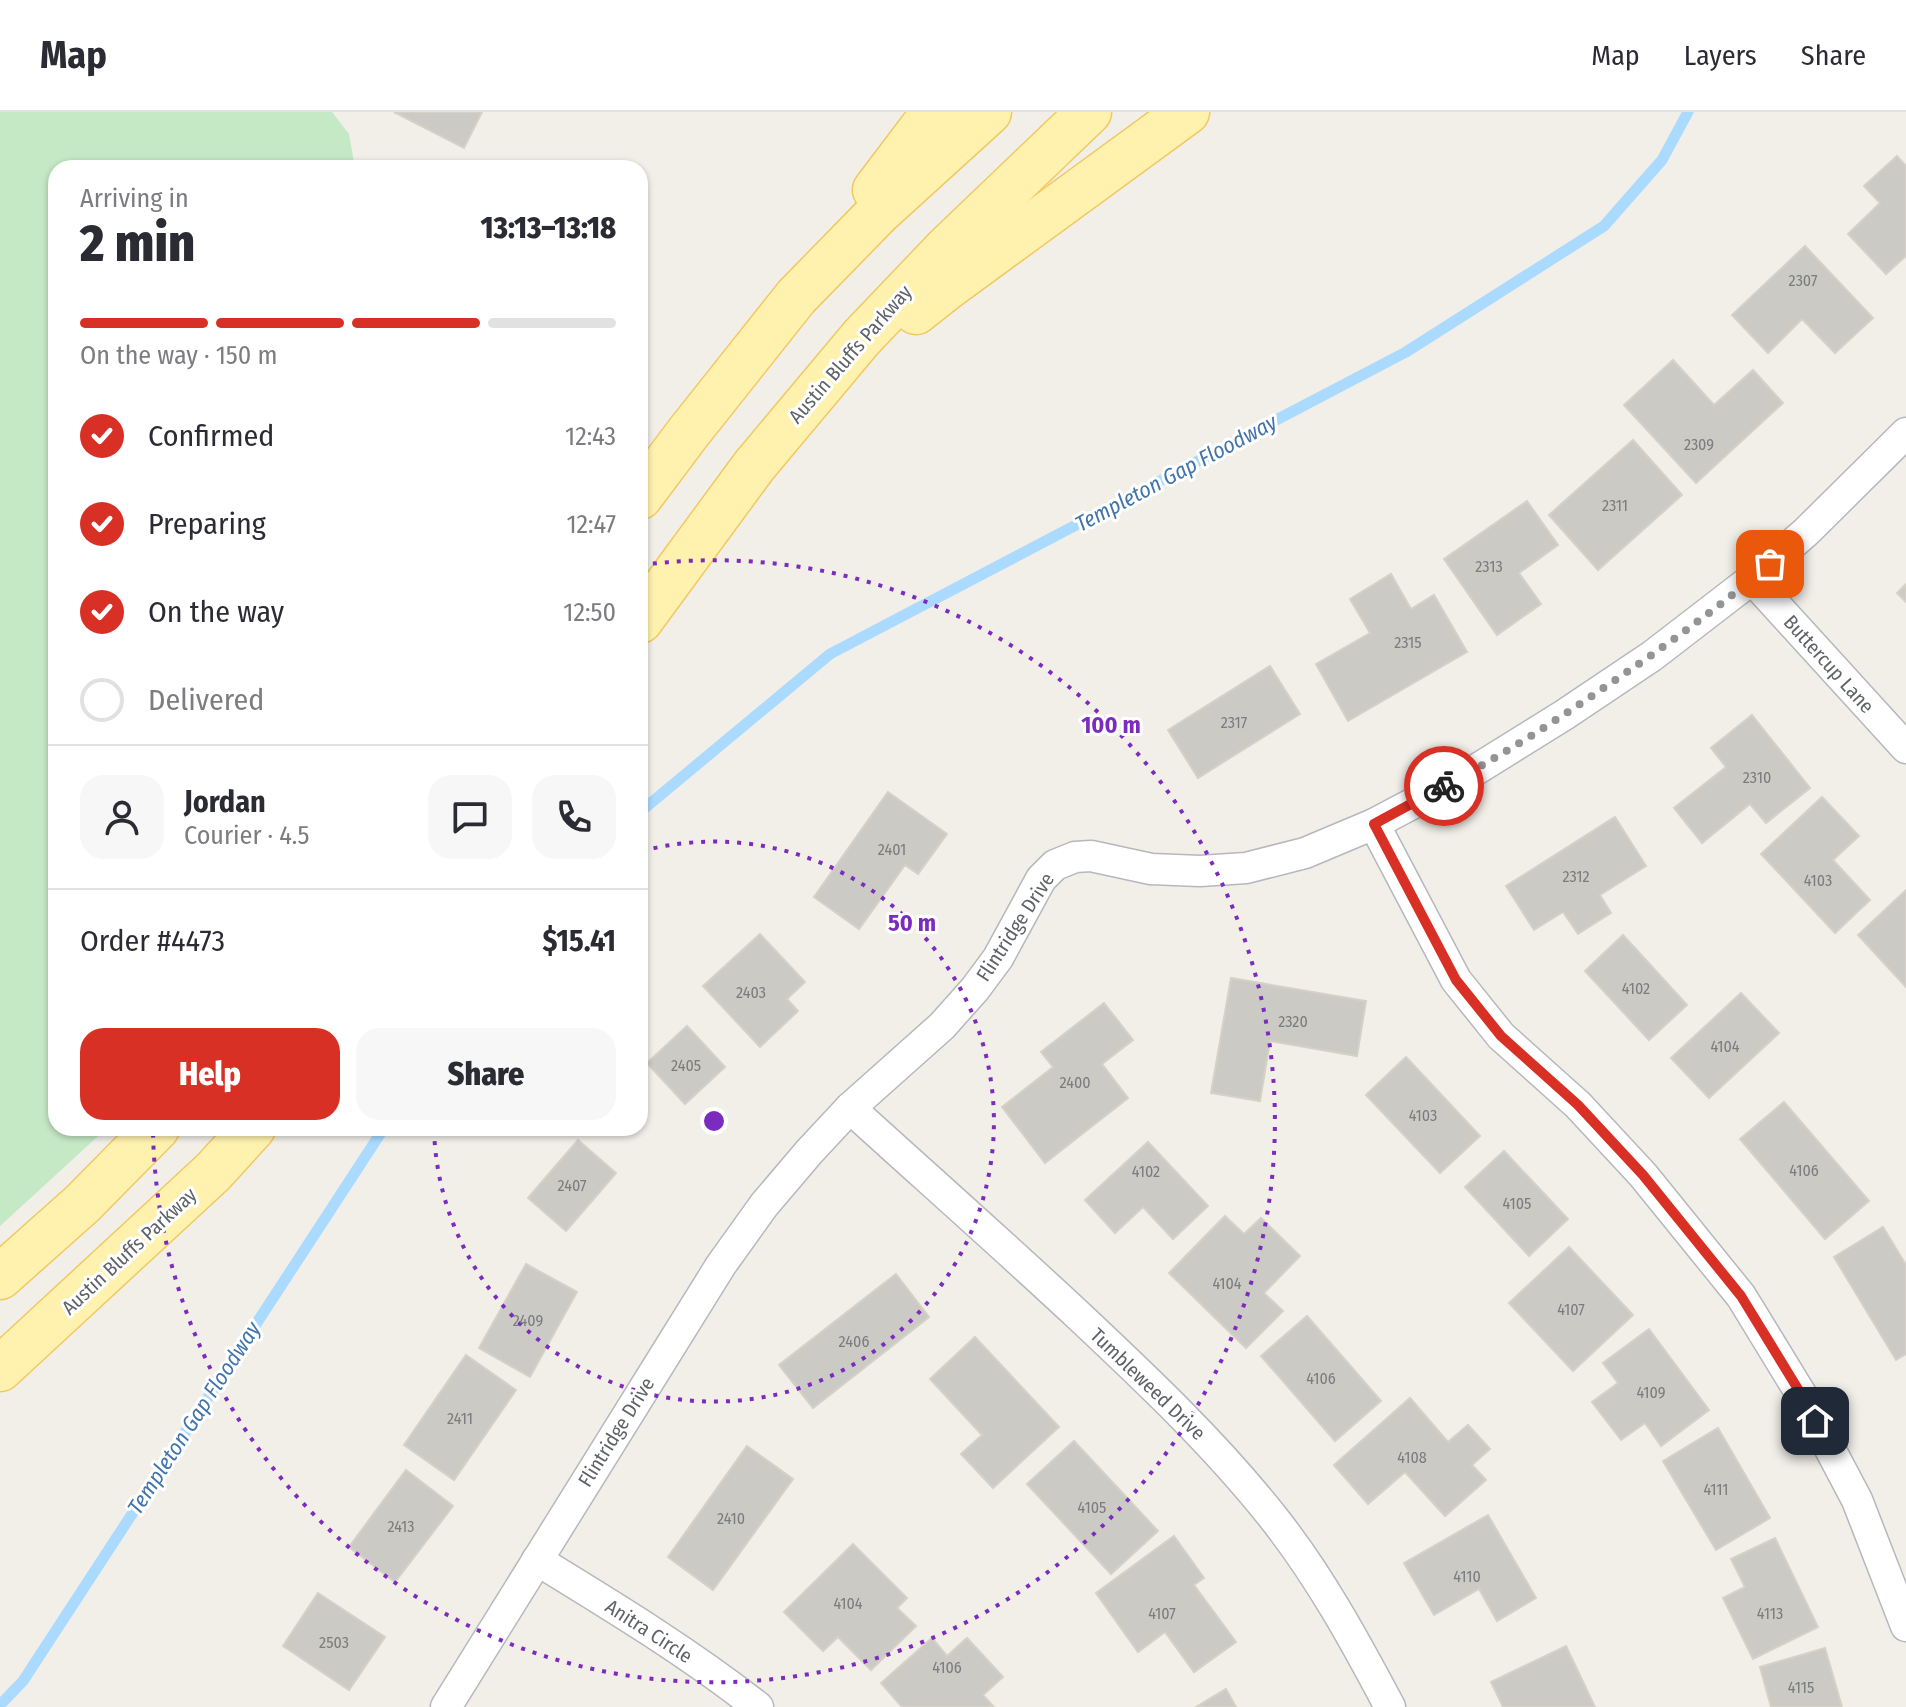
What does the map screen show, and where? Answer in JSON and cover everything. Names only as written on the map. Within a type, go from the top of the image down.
[{"type":"main road","points":[[648,486],[796,297],[934,112]]},
{"type":"main road","points":[[796,297],[879,212],[989,112]]},
{"type":"main road","name":"Austin Bluffs Parkway","points":[[648,610],[754,466],[862,337],[946,249],[1089,112]]},
{"type":"main road","points":[[809,399],[945,289],[1187,112]]},
{"type":"main road","points":[[0,1277],[82,1204],[149,1136]]},
{"type":"main road","name":"Austin Bluffs Parkway","points":[[0,1369],[213,1172],[246,1136]]},
{"type":"street","name":"Flintridge Drive","points":[[446,1707],[721,1265],[764,1205],[850,1108],[942,1026],[975,989],[998,958],[1041,879],[1055,865],[1075,857],[1091,856],[1151,869],[1200,871],[1246,868],[1305,853],[1374,824],[1474,771],[1652,656],[1752,579],[1806,532],[1906,433]]},
{"type":"street","name":"Buttercup Lane","points":[[1752,579],[1906,748]]},
{"type":"street","points":[[1374,824],[1456,980],[1501,1036],[1578,1105],[1643,1175],[1741,1296],[1801,1394],[1857,1500],[1906,1626]]},
{"type":"street","name":"Tumbleweed Drive","points":[[850,1108],[1158,1389],[1218,1452],[1273,1518],[1312,1573],[1390,1707]]},
{"type":"street","name":"Anitra Circle","points":[[537,1560],[667,1641],[758,1707]]},
{"type":"green space","points":[[0,112],[332,112],[349,134],[354,160],[48,160],[48,1136],[98,1136],[0,1226]]},
{"type":"building","points":[[394,112],[482,112],[464,148]]},
{"type":"building","points":[[1897,156],[1906,166],[1906,256],[1886,274],[1848,234],[1880,203],[1864,186]]},
{"type":"building","points":[[1805,246],[1873,318],[1835,353],[1802,319],[1768,353],[1732,315]]},
{"type":"building","points":[[1673,360],[1714,405],[1753,370],[1783,403],[1696,483],[1624,405]]},
{"type":"building","points":[[1633,440],[1682,495],[1598,570],[1549,515]]},
{"type":"building","points":[[1527,501],[1558,545],[1519,573],[1541,604],[1497,635],[1444,559]]},
{"type":"building","points":[[1391,574],[1411,609],[1434,595],[1467,652],[1348,721],[1316,664],[1370,633],[1350,599]]},
{"type":"building","points":[[1906,584],[1906,602],[1897,593]]},
{"type":"building","points":[[1270,666],[1300,714],[1198,778],[1168,730]]},
{"type":"building","points":[[1752,715],[1810,788],[1766,823],[1750,804],[1702,843],[1674,808],[1726,767],[1711,748]]},
{"type":"building","points":[[888,792],[947,834],[918,874],[905,865],[859,929],[814,897]]},
{"type":"building","points":[[1822,797],[1859,836],[1833,860],[1870,900],[1835,933],[1761,854]]},
{"type":"building","points":[[1615,817],[1646,866],[1600,895],[1611,913],[1578,934],[1563,912],[1534,930],[1506,886]]},
{"type":"building","points":[[1906,890],[1906,987],[1858,935]]},
{"type":"building","points":[[760,934],[805,982],[787,999],[798,1011],[760,1047],[703,986]]},
{"type":"building","points":[[1623,935],[1687,1005],[1649,1040],[1585,971]]},
{"type":"building","points":[[1231,978],[1366,1001],[1357,1056],[1270,1041],[1260,1101],[1211,1093]]},
{"type":"building","points":[[1741,993],[1779,1033],[1709,1098],[1671,1058]]},
{"type":"building","points":[[1104,1003],[1133,1040],[1102,1064],[1128,1098],[1045,1163],[1002,1107],[1053,1067],[1041,1052]]},
{"type":"building","points":[[687,1026],[725,1067],[685,1104],[648,1062]]},
{"type":"building","points":[[1406,1057],[1480,1136],[1440,1173],[1366,1095]]},
{"type":"building","points":[[1784,1102],[1869,1201],[1825,1239],[1740,1139]]},
{"type":"building","points":[[578,1140],[616,1173],[566,1231],[528,1198]]},
{"type":"building","points":[[1148,1142],[1208,1206],[1173,1239],[1143,1207],[1115,1233],[1085,1200]]},
{"type":"building","points":[[1504,1151],[1568,1219],[1529,1256],[1465,1187]]},
{"type":"building","points":[[1225,1216],[1244,1234],[1261,1218],[1300,1256],[1264,1293],[1283,1311],[1246,1348],[1169,1273]]},
{"type":"building","points":[[1883,1227],[1906,1265],[1906,1354],[1896,1360],[1834,1257]]},
{"type":"building","points":[[1569,1247],[1633,1315],[1573,1371],[1509,1303]]},
{"type":"building","points":[[526,1264],[577,1292],[530,1377],[479,1348]]},
{"type":"building","points":[[896,1274],[929,1317],[813,1408],[779,1365]]},
{"type":"building","points":[[1307,1316],[1381,1401],[1335,1441],[1261,1356]]},
{"type":"building","points":[[1649,1329],[1709,1410],[1661,1446],[1645,1423],[1621,1440],[1592,1402],[1618,1383],[1603,1363]]},
{"type":"building","points":[[975,1337],[1059,1427],[993,1488],[961,1454],[982,1435],[930,1379]]},
{"type":"building","points":[[466,1355],[516,1390],[454,1480],[404,1445]]},
{"type":"building","points":[[1410,1398],[1448,1442],[1468,1425],[1490,1449],[1472,1465],[1486,1480],[1445,1516],[1405,1472],[1368,1504],[1334,1465]]},
{"type":"building","points":[[1718,1428],[1770,1518],[1716,1550],[1663,1461]]},
{"type":"building","points":[[1074,1441],[1158,1531],[1111,1574],[1027,1484]]},
{"type":"building","points":[[747,1446],[793,1479],[713,1590],[668,1557]]},
{"type":"building","points":[[406,1470],[453,1506],[395,1582],[349,1547]]},
{"type":"building","points":[[1488,1515],[1536,1598],[1497,1621],[1479,1589],[1434,1615],[1404,1563]]},
{"type":"building","points":[[1174,1536],[1204,1578],[1194,1585],[1236,1642],[1194,1672],[1165,1632],[1138,1652],[1096,1593]]},
{"type":"building","points":[[1775,1538],[1818,1627],[1753,1659],[1723,1598],[1745,1587],[1731,1559]]},
{"type":"building","points":[[853,1544],[907,1598],[897,1608],[916,1626],[871,1670],[838,1637],[823,1651],[784,1612]]},
{"type":"building","points":[[318,1593],[385,1637],[349,1690],[283,1646]]},
{"type":"building","points":[[932,1638],[947,1656],[967,1638],[1003,1677],[983,1695],[994,1707],[902,1707],[881,1683]]},
{"type":"building","points":[[1566,1646],[1595,1707],[1503,1707],[1491,1682]]},
{"type":"building","points":[[1825,1648],[1842,1707],[1771,1707],[1760,1667]]},
{"type":"building","points":[[1226,1689],[1236,1707],[1196,1707]]},
{"type":"waterway","name":"Templeton Gap Floodway","points":[[648,805],[830,654],[1406,352],[1604,226],[1662,160],[1688,112]]},
{"type":"waterway","name":"Templeton Gap Floodway","points":[[0,1705],[23,1681],[379,1136]]},
{"type":"way so far","points":[[1444,786],[1564,715],[1652,656],[1770,564]]},
{"type":"route","points":[[1444,786],[1374,824],[1456,980],[1501,1036],[1578,1105],[1643,1175],[1741,1296],[1815,1421]]}]
